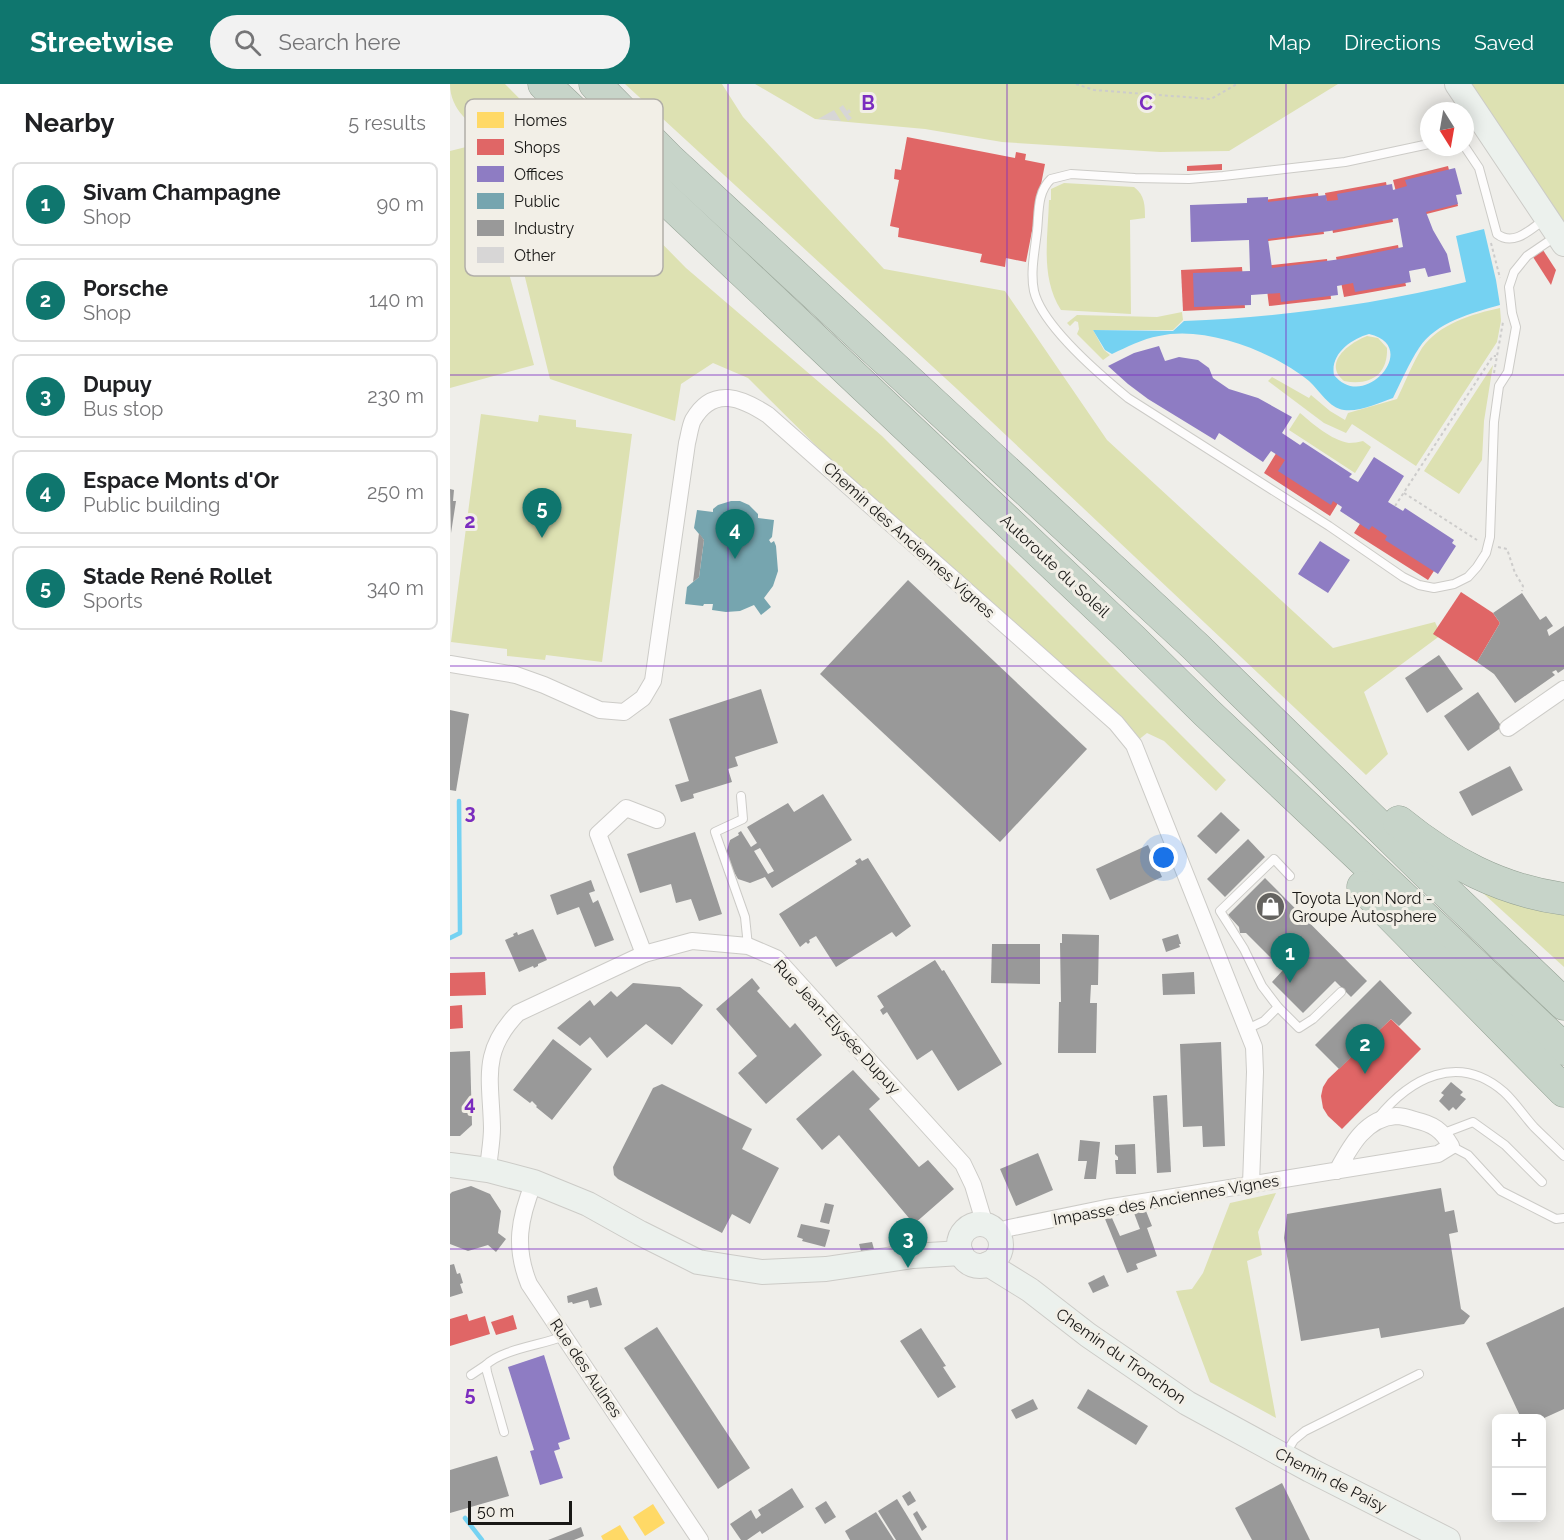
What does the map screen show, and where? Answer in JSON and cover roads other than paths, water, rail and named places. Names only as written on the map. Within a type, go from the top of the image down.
[{"type":"highway","name":"Autoroute du Soleil","points":[[544,84],[560,99]]},
{"type":"highway","points":[[595,84],[610,99]]},
{"type":"highway","points":[[663,153],[1196,647],[1564,1004]]},
{"type":"highway","name":"Autoroute du Soleil","points":[[663,196],[1564,1049]]},
{"type":"highway","points":[[1196,647],[1250,689],[1388,813],[1444,856],[1466,869],[1504,885],[1538,895],[1564,899]]},
{"type":"highway","points":[[1206,712],[1301,822],[1564,1091]]},
{"type":"street","points":[[1456,84],[1556,232]]},
{"type":"street","name":"Chemin des Anciennes Vignes","points":[[450,664],[516,675],[600,710],[624,712],[643,698],[653,681],[687,443],[693,420],[708,404],[725,396],[750,403],[768,415],[1116,723],[1134,745],[1254,1047],[1251,1184]]},
{"type":"street","points":[[1508,728],[1564,689]]},
{"type":"street","points":[[644,954],[598,834],[626,808],[657,820]]},
{"type":"street","name":"Rue Jean-Elysée Dupuy","points":[[488,1170],[492,1143],[490,1065],[496,1041],[504,1027],[518,1013],[644,954],[692,941],[748,946],[777,958],[963,1164],[973,1185],[980,1242]]},
{"type":"street","points":[[1337,1171],[1353,1141],[1375,1121],[1397,1116],[1426,1122],[1447,1139]]},
{"type":"street","name":"Impasse des Anciennes Vignes","points":[[980,1242],[1010,1228],[1106,1208],[1438,1154],[1447,1139]]},
{"type":"street","points":[[450,1165],[488,1170],[534,1182],[588,1204],[698,1262],[762,1272],[826,1269],[980,1242]]},
{"type":"street","name":"Rue des Aulnes","points":[[534,1182],[520,1225],[519,1244],[522,1266],[536,1295],[700,1540]]},
{"type":"street","name":"Chemin du Tronchon","points":[[980,1242],[1030,1290],[1150,1378],[1214,1419]]},
{"type":"street","name":"Chemin de Paisy","points":[[1214,1419],[1448,1540]]},
{"type":"lane","points":[[1420,146],[1345,162],[1223,176],[1135,178],[1071,174],[1050,178],[1041,192],[1032,279],[1038,302],[1050,321],[1076,350],[1128,398],[1329,526],[1403,577],[1419,585],[1434,588],[1454,584],[1468,577],[1486,553],[1490,527],[1494,422],[1499,386],[1508,372],[1516,327],[1509,287],[1514,272],[1527,256],[1556,232]]},
{"type":"lane","points":[[1471,156],[1479,168],[1497,234],[1503,239],[1556,232]]},
{"type":"lane","points":[[741,796],[743,819],[715,832],[744,917],[748,946]]},
{"type":"lane","points":[[1204,921],[1220,911],[1274,859],[1290,876]]},
{"type":"lane","points":[[1220,911],[1236,933],[1262,986],[1278,1007],[1299,1028],[1313,1019],[1341,992]]},
{"type":"lane","points":[[1247,1029],[1264,1021],[1278,1007]]},
{"type":"lane","points":[[1375,1121],[1389,1104],[1420,1080],[1441,1073],[1459,1072],[1490,1082],[1505,1093],[1535,1128],[1564,1156]]},
{"type":"lane","points":[[1542,1182],[1505,1145],[1473,1122],[1447,1139],[1468,1155],[1501,1191],[1556,1219],[1564,1218]]},
{"type":"lane","points":[[471,1375],[491,1360],[564,1336]]},
{"type":"lane","points":[[486,1365],[504,1432]]},
{"type":"lane","points":[[1285,1456],[1294,1440],[1305,1431],[1419,1374]]},
{"type":"water","points":[[1484,229],[1500,305],[1455,320],[1435,331],[1415,354],[1393,398],[1376,405],[1350,410],[1339,409],[1329,403],[1309,381],[1277,360],[1258,351],[1217,338],[1197,334],[1159,336],[1112,354],[1105,350],[1093,330],[1173,331],[1184,321],[1326,309],[1466,282],[1456,236]],"holes":[[[1369,334],[1384,341],[1390,351],[1389,362],[1383,373],[1372,382],[1360,386],[1346,385],[1334,375],[1335,360],[1343,348]]]},
{"type":"waterway","points":[[450,938],[460,933],[459,801]]},
{"type":"waterway","points":[[465,1518],[482,1540]]},
{"type":"place","name":"Stade René Rollet","points":[[542,538]]},
{"type":"place","name":"Espace Monts d'Or","points":[[735,559]]},
{"type":"place","name":"Toyota Lyon Nord - Groupe Autosphere","points":[[1271,907]]},
{"type":"place","name":"Sivam Champagne","points":[[1290,983]]},
{"type":"place","name":"Porsche","points":[[1365,1074]]},
{"type":"place","name":"Dupuy","points":[[908,1268]]}]
